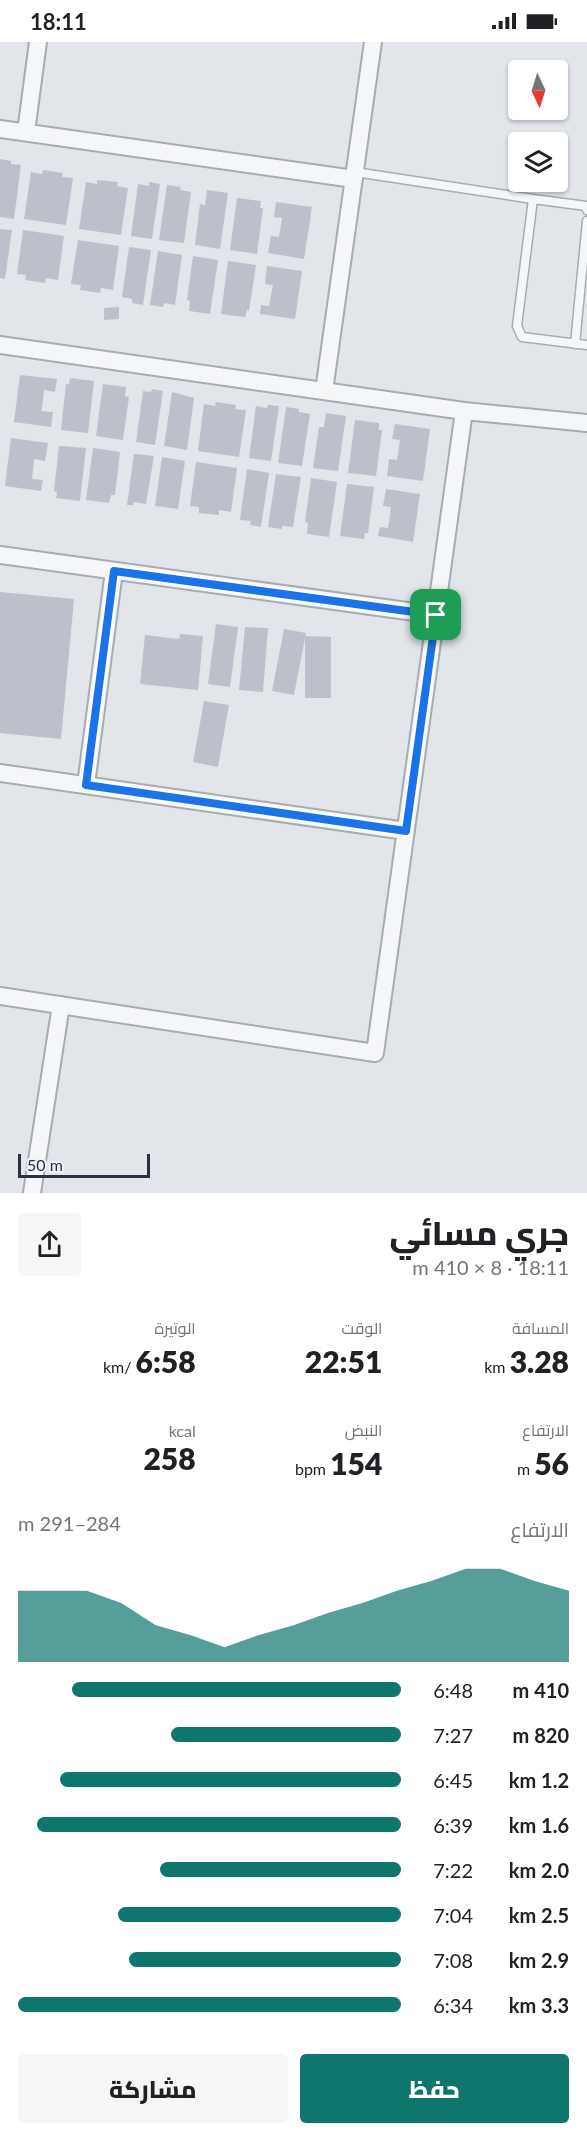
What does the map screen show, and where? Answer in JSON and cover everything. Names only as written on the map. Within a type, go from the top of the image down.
[{"type":"street","points":[[26,132],[38,42]]},
{"type":"street","points":[[324,391],[373,42]]},
{"type":"street","points":[[0,129],[354,176]]},
{"type":"street","points":[[0,345],[464,411],[587,423]]},
{"type":"street","points":[[0,996],[375,1053],[464,411]]},
{"type":"street","points":[[0,555],[436,615]]},
{"type":"street","points":[[86,785],[114,571]]},
{"type":"street","points":[[0,773],[406,831]]},
{"type":"street","points":[[32,1193],[61,1005]]},
{"type":"lane","points":[[354,176],[586,206],[587,210]]},
{"type":"lane","points":[[533,199],[517,326],[522,337],[587,345]]},
{"type":"lane","points":[[575,344],[587,221]]},
{"type":"building","points":[[0,159],[21,165],[14,219],[0,217]]},
{"type":"building","points":[[43,170],[63,173],[62,177],[73,178],[66,225],[24,219],[31,172],[42,174]]},
{"type":"building","points":[[97,180],[118,182],[117,186],[128,188],[121,235],[79,229],[86,182],[97,184]]},
{"type":"building","points":[[149,182],[160,184],[152,239],[131,236],[138,184],[149,186]]},
{"type":"building","points":[[167,185],[181,187],[180,190],[191,192],[184,243],[159,240]]},
{"type":"building","points":[[207,190],[228,193],[220,249],[195,245],[200,204],[205,205]]},
{"type":"building","points":[[237,198],[261,201],[260,208],[263,208],[257,254],[230,250]]},
{"type":"building","points":[[276,202],[312,207],[304,259],[268,253],[271,236],[279,237],[282,218],[274,217]]},
{"type":"building","points":[[0,229],[12,230],[5,279],[0,278]]},
{"type":"building","points":[[23,230],[64,236],[58,280],[46,278],[45,283],[25,280],[26,275],[17,274]]},
{"type":"building","points":[[78,240],[119,246],[113,290],[101,288],[100,293],[80,290],[81,285],[71,284]]},
{"type":"building","points":[[129,247],[151,250],[143,305],[132,303],[132,299],[122,297]]},
{"type":"building","points":[[158,251],[182,255],[175,305],[164,303],[163,307],[150,305]]},
{"type":"building","points":[[193,256],[218,260],[210,314],[189,311],[190,301],[187,300]]},
{"type":"building","points":[[228,261],[256,265],[249,311],[247,310],[245,317],[221,314]]},
{"type":"building","points":[[267,266],[302,271],[295,319],[260,314],[261,305],[269,306],[273,285],[265,284]]},
{"type":"building","points":[[119,307],[119,319],[104,320],[104,308]]},
{"type":"building","points":[[20,375],[57,379],[55,392],[44,390],[41,411],[53,412],[51,427],[14,422]]},
{"type":"building","points":[[70,378],[94,381],[88,433],[61,430],[66,384],[69,384]]},
{"type":"building","points":[[103,384],[126,387],[125,396],[129,397],[123,440],[96,436]]},
{"type":"building","points":[[152,389],[163,391],[155,445],[136,442],[143,391],[151,392]]},
{"type":"building","points":[[172,392],[194,398],[187,450],[164,446]]},
{"type":"building","points":[[216,402],[236,405],[235,409],[246,410],[239,457],[198,451],[204,404],[215,406]]},
{"type":"building","points":[[268,405],[279,406],[271,461],[249,458],[256,406],[267,408]]},
{"type":"building","points":[[286,407],[310,414],[302,466],[278,463]]},
{"type":"building","points":[[326,413],[346,416],[338,471],[313,468],[319,427],[324,427]]},
{"type":"building","points":[[355,420],[379,423],[379,430],[382,430],[376,476],[348,473]]},
{"type":"building","points":[[395,424],[430,429],[423,481],[387,476],[389,459],[397,460],[400,440],[392,439]]},
{"type":"building","points":[[11,438],[48,443],[45,461],[34,459],[32,479],[43,480],[41,491],[5,486]]},
{"type":"building","points":[[59,446],[86,448],[80,501],[56,498],[57,492],[54,491]]},
{"type":"building","points":[[93,448],[120,452],[115,495],[111,495],[109,503],[86,500]]},
{"type":"building","points":[[134,454],[154,456],[146,504],[134,502],[133,505],[127,505]]},
{"type":"building","points":[[162,457],[185,461],[178,509],[155,506]]},
{"type":"building","points":[[196,462],[237,468],[231,512],[219,510],[219,515],[199,513],[199,507],[190,506]]},
{"type":"building","points":[[247,469],[269,473],[261,527],[250,525],[251,521],[240,520]]},
{"type":"building","points":[[276,474],[301,477],[293,527],[282,526],[282,529],[268,527]]},
{"type":"building","points":[[311,478],[337,482],[329,537],[307,534],[308,523],[305,522]]},
{"type":"building","points":[[347,484],[374,487],[368,533],[365,533],[364,539],[340,536]]},
{"type":"building","points":[[386,489],[420,494],[413,542],[378,536],[380,527],[388,528],[391,507],[383,506]]},
{"type":"building","points":[[0,592],[74,599],[61,739],[0,733]]},
{"type":"building","points":[[216,624],[238,627],[230,687],[208,684]]},
{"type":"building","points":[[245,627],[268,628],[263,692],[239,690]]},
{"type":"building","points":[[284,629],[306,633],[294,695],[272,691]]},
{"type":"building","points":[[180,634],[203,636],[198,690],[140,684],[145,635],[179,639]]},
{"type":"building","points":[[305,636],[331,637],[331,698],[305,698]]},
{"type":"building","points":[[204,701],[229,705],[218,767],[193,762]]},
{"type":"route","points":[[114,571],[436,615],[406,831],[86,785],[114,571]]}]
